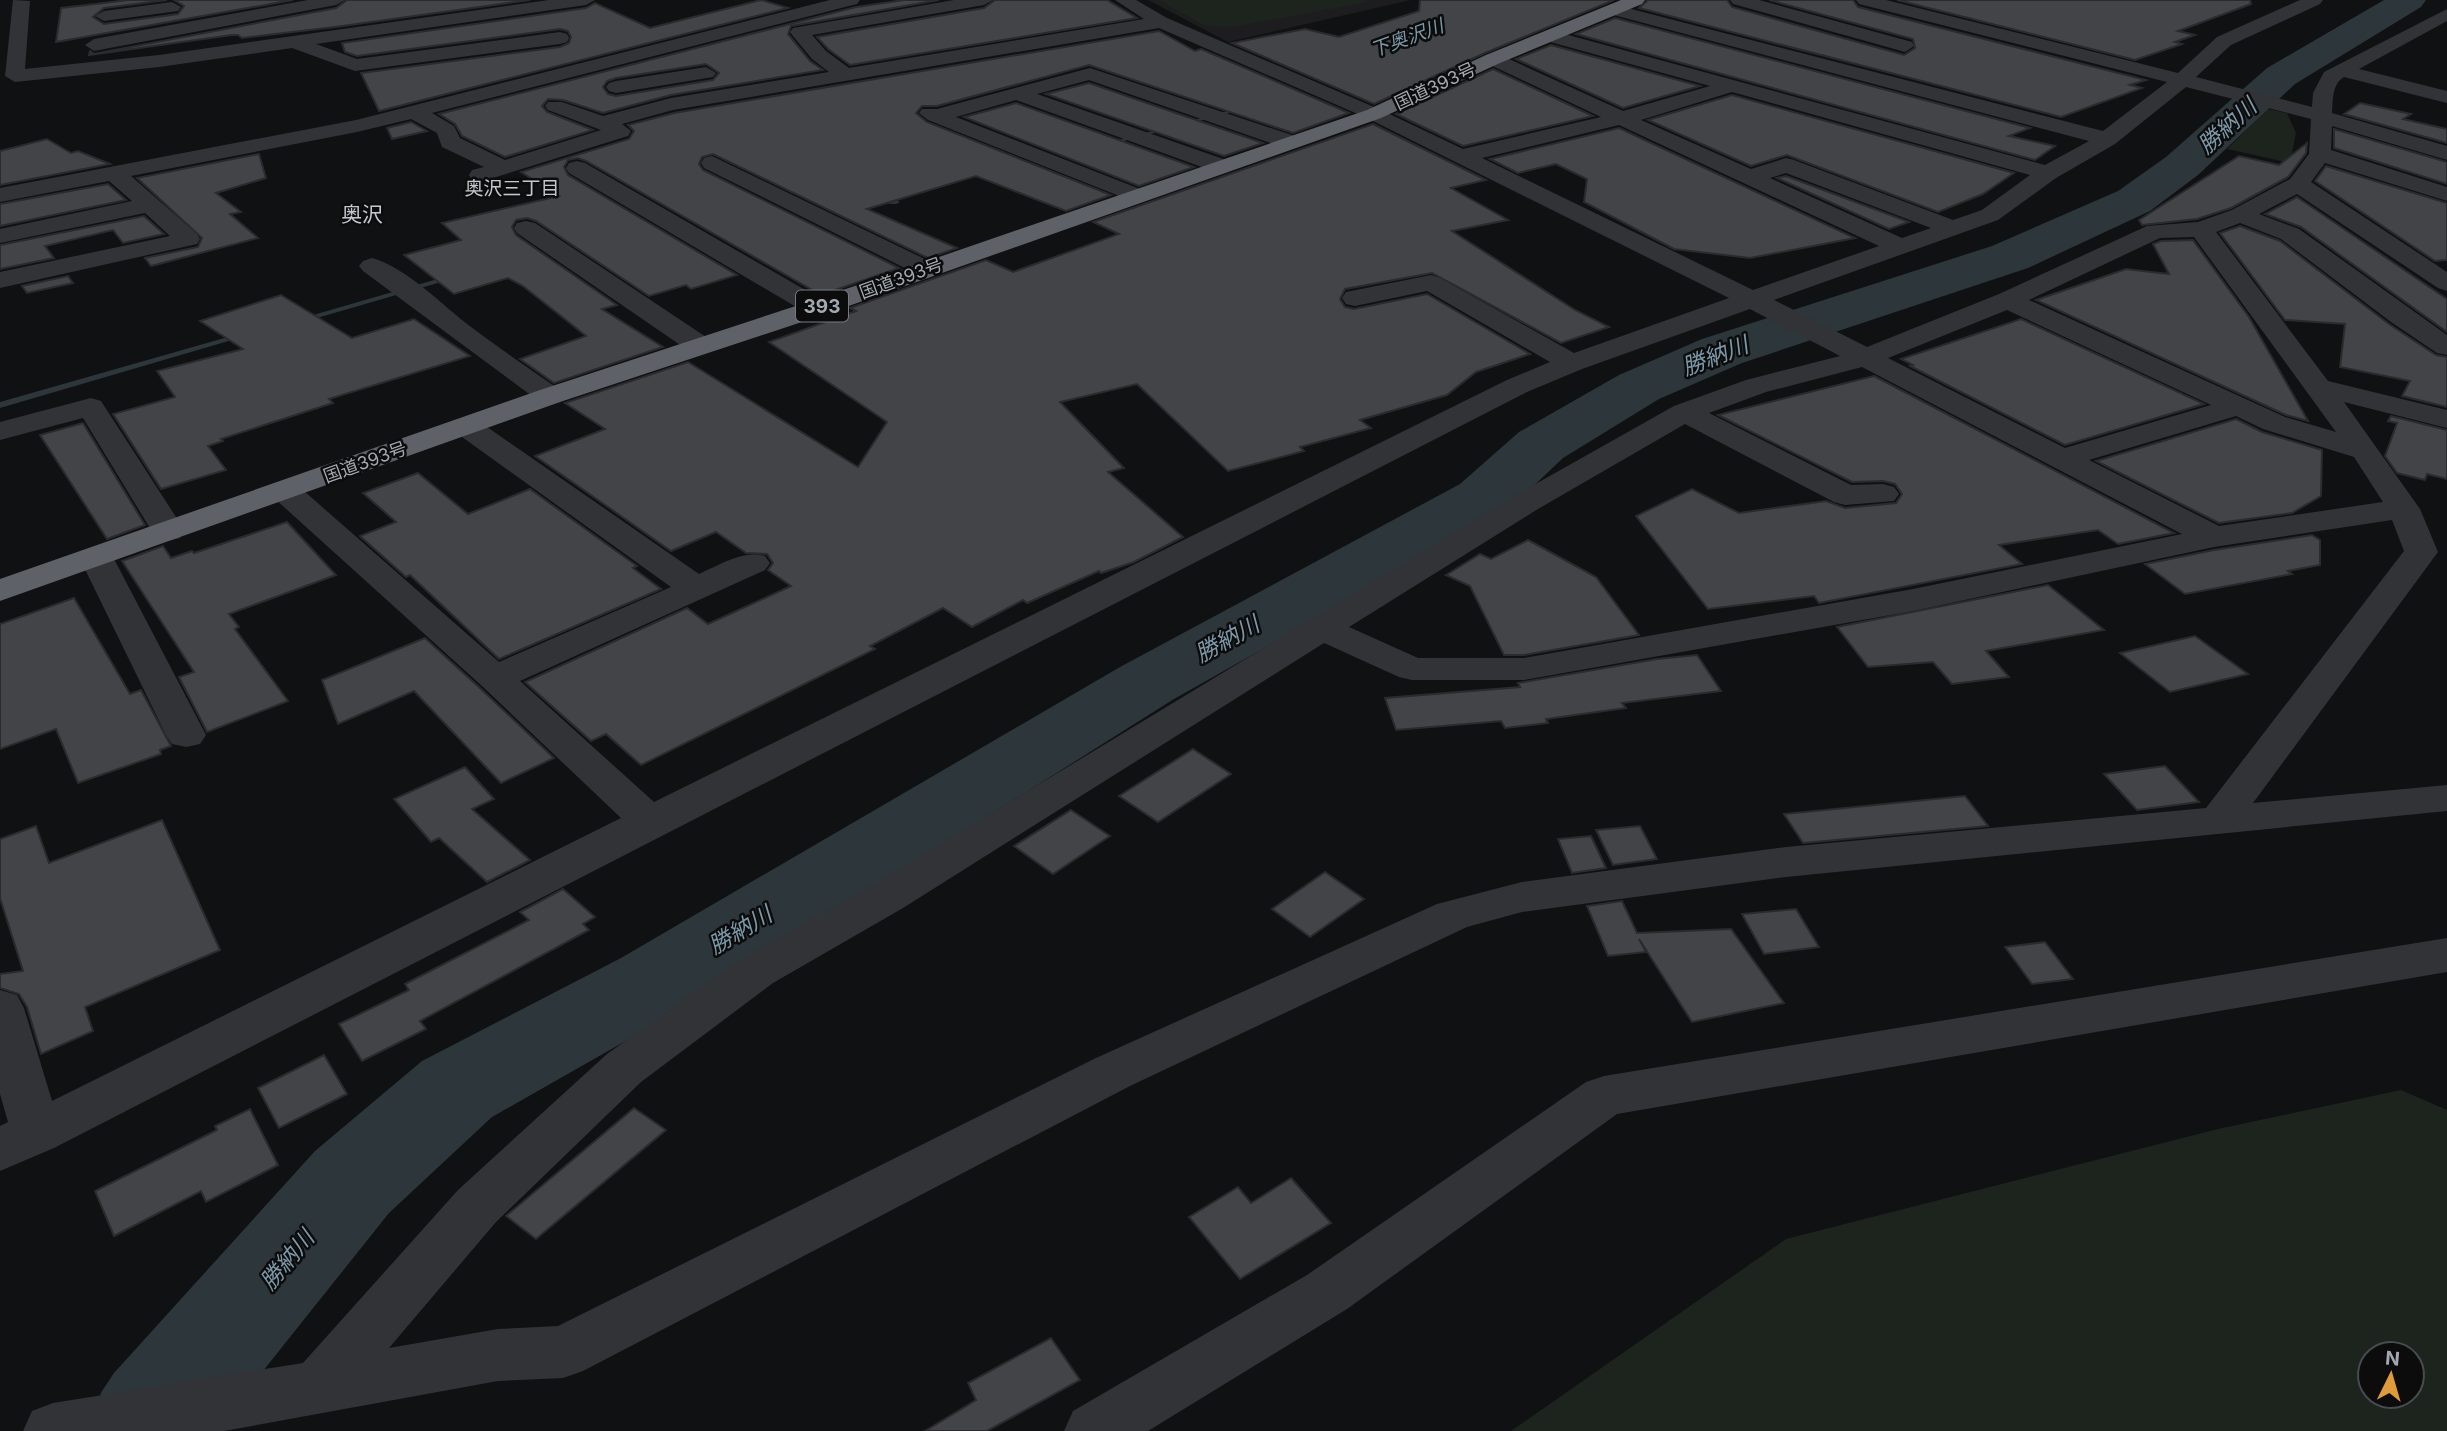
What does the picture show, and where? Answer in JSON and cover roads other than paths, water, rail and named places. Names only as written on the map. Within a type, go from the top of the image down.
[{"type":"highway","name":"国道393号","points":[[0,591],[550,396],[699,345],[817,309],[1374,114],[1624,4]]},
{"type":"street","points":[[73,47],[336,0]]},
{"type":"street","points":[[0,6],[24,1],[15,76],[159,61],[586,0]]},
{"type":"street","points":[[0,195],[415,113],[822,2],[851,0]]},
{"type":"street","points":[[846,75],[819,55],[799,32],[984,0]]},
{"type":"street","points":[[1866,0],[2298,109],[2447,153]]},
{"type":"street","points":[[0,1008],[18,1142],[1517,386],[1572,363],[1763,305],[1900,247],[1990,215],[2048,173],[2107,139],[2182,80],[2224,41],[2314,0]]},
{"type":"street","points":[[1750,1],[1905,46]]},
{"type":"street","points":[[104,16],[169,3],[191,25]]},
{"type":"street","points":[[1106,10],[1128,3],[1161,22],[1374,114],[1763,305],[2214,537]]},
{"type":"street","points":[[1624,4],[1794,57],[2107,139]]},
{"type":"street","points":[[1835,27],[1897,8]]},
{"type":"street","points":[[319,1388],[478,1206],[624,1068],[757,971],[887,897],[1527,502],[1684,412],[1756,386],[1859,355],[2008,300],[2156,231],[2201,229],[2241,215],[2298,184],[2320,154],[2323,93],[2331,76],[2447,14]]},
{"type":"street","points":[[601,123],[671,104],[1161,22]]},
{"type":"street","points":[[1550,36],[2048,173]]},
{"type":"street","points":[[293,42],[355,65],[560,38]]},
{"type":"street","points":[[954,41],[974,52]]},
{"type":"street","points":[[509,45],[535,82]]},
{"type":"street","points":[[792,59],[844,51]]},
{"type":"street","points":[[692,55],[717,71],[736,93]]},
{"type":"street","points":[[1461,156],[1668,107],[1729,87],[1794,57]]},
{"type":"street","points":[[1493,60],[1900,247]]},
{"type":"street","points":[[2348,66],[2447,82]]},
{"type":"street","points":[[2348,66],[2447,97]]},
{"type":"street","points":[[616,87],[717,71]]},
{"type":"street","points":[[1137,196],[926,112],[1017,94],[1090,74],[1290,142]]},
{"type":"street","points":[[1017,94],[1221,166]]},
{"type":"street","points":[[480,175],[620,131],[555,106]]},
{"type":"street","points":[[415,113],[447,130],[450,142],[504,169]]},
{"type":"street","points":[[1688,151],[1728,140]]},
{"type":"street","points":[[1751,150],[1953,228]]},
{"type":"street","points":[[2320,154],[2447,194]]},
{"type":"street","points":[[712,163],[926,269]]},
{"type":"street","points":[[1748,178],[1786,165]]},
{"type":"street","points":[[577,168],[817,309]]},
{"type":"street","points":[[0,280],[188,239],[115,174]]},
{"type":"street","points":[[2298,184],[2442,276]]},
{"type":"street","points":[[0,236],[149,205]]},
{"type":"street","points":[[2241,215],[2290,234],[2400,316],[2447,347]]},
{"type":"street","points":[[526,228],[699,345]]},
{"type":"street","points":[[2201,229],[2422,530],[2421,552],[2230,805]]},
{"type":"street","points":[[372,266],[550,396]]},
{"type":"street","points":[[1356,298],[1431,283],[1572,363]]},
{"type":"street","points":[[2008,300],[2274,423],[2365,451]]},
{"type":"street","points":[[2318,387],[2447,419]]},
{"type":"street","points":[[2061,459],[2239,406]]},
{"type":"street","points":[[0,431],[91,407],[168,531]]},
{"type":"street","points":[[1684,412],[1845,495],[1883,494]]},
{"type":"street","points":[[466,426],[696,588]]},
{"type":"street","points":[[285,491],[495,678],[651,823]]},
{"type":"street","points":[[1322,629],[1412,669],[1524,670],[1913,600],[2214,537],[2422,530]]},
{"type":"street","points":[[96,558],[186,735]]},
{"type":"street","points":[[495,678],[753,563]]},
{"type":"street","points":[[53,1431],[319,1388],[498,1355],[563,1352],[1113,1072],[1453,915],[1522,897],[1594,886],[2230,805],[2447,798]]},
{"type":"street","points":[[1094,1431],[1327,1292],[1604,1096],[2447,954]]},
{"type":"waterway","name":"勝納川","points":[[144,1431],[156,1413],[352,1182],[457,1089],[654,982],[1147,683],[1483,498],[1541,445],[1639,387],[1722,351],[2010,257],[2134,201],[2182,166],[2281,76],[2409,0]]},
{"type":"waterway","points":[[1103,145],[1245,108]]},
{"type":"waterway","points":[[873,201],[896,202]]},
{"type":"waterway","points":[[300,320],[451,278]]},
{"type":"waterway","points":[[0,405],[245,335]]},
{"type":"district","name":"奥沢三丁目","points":[[512,188]]},
{"type":"district","name":"奥沢","points":[[362,214]]},
{"type":"water label","name":"下奥沢川","points":[[1407,38]]}]
